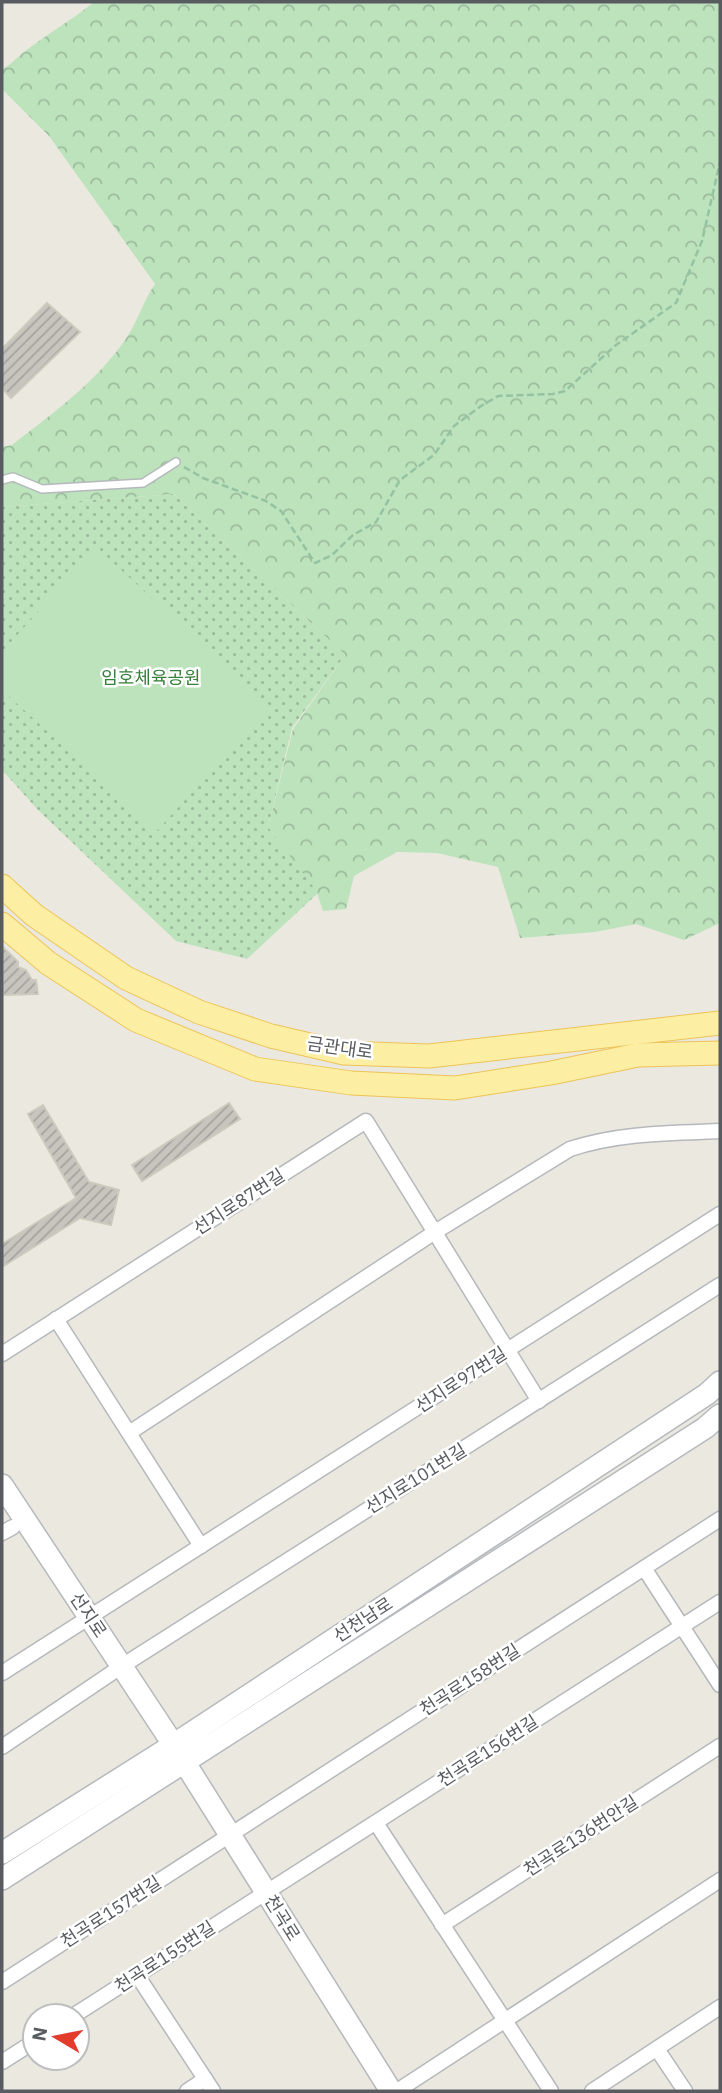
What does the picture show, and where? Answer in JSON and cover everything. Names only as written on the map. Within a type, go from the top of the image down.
[{"type":"main road","name":"금관대로","points":[[2,886],[34,915],[126,978],[199,1012],[271,1036],[344,1053],[429,1056],[720,1024]]},
{"type":"main road","name":"금관대로","points":[[2,924],[48,963],[135,1020],[255,1069],[351,1083],[455,1088],[551,1073],[638,1055],[720,1053]]},
{"type":"main road","name":"선천남로","points":[[2,1879],[174,1756],[707,1394],[720,1382]]},
{"type":"main road","name":"선천남로","points":[[2,1853],[174,1756],[705,1428],[720,1415]]},
{"type":"main road","name":"선지로","points":[[2,1485],[84,1621],[174,1756]]},
{"type":"main road","name":"선지로","points":[[5,1524],[84,1621]]},
{"type":"main road","name":"천곡로","points":[[174,1756],[261,1896],[376,2091]]},
{"type":"main road","name":"천곡로","points":[[261,1896],[391,2091]]},
{"type":"street","name":"선지로87번길","points":[[2,1354],[366,1121],[539,1401]]},
{"type":"street","points":[[129,1433],[435,1232],[570,1149],[592,1142],[647,1134],[720,1130]]},
{"type":"street","name":"선지로97번길","points":[[2,1673],[720,1214]]},
{"type":"street","name":"선지로101번길","points":[[2,1747],[116,1670],[720,1285]]},
{"type":"street","points":[[55,1319],[201,1546]]},
{"type":"street","name":"천곡로158번길","points":[[225,1837],[720,1519]]},
{"type":"street","points":[[644,1568],[720,1685]]},
{"type":"street","name":"천곡로156번길","points":[[261,1896],[720,1602]]},
{"type":"street","name":"천곡로136번안길","points":[[442,1925],[720,1746]]},
{"type":"street","points":[[376,1823],[551,2091]]},
{"type":"street","name":"천곡로157번길","points":[[2,1982],[225,1837]]},
{"type":"street","points":[[397,2091],[720,1880]]},
{"type":"street","name":"천곡로155번길","points":[[91,2005],[261,1896]]},
{"type":"street","points":[[137,1975],[209,2085],[187,2091]]},
{"type":"street","points":[[592,2091],[720,2007]]},
{"type":"street","points":[[2,2062],[21,2049]]},
{"type":"street","points":[[657,2049],[685,2091]]},
{"type":"lane","points":[[2,480],[13,477],[42,489],[143,482],[176,462]]},
{"type":"path","points":[[176,462],[203,478],[266,501],[281,511],[315,564],[332,555],[353,536],[376,522],[400,480],[434,455],[454,426],[481,406],[498,396],[565,391],[616,345],[676,303],[702,241],[720,162]]},
{"type":"green space","points":[[94,2],[720,2],[720,923],[684,940],[636,924],[595,932],[520,938],[498,867],[437,853],[397,852],[354,876],[346,909],[323,911],[317,893],[268,827],[293,729],[345,655],[174,494],[2,507],[2,447],[12,445],[89,382],[131,331],[155,284],[49,136],[2,89],[2,69]]},
{"type":"green space","name":"임호체육공원","points":[[174,494],[345,655],[292,728],[268,827],[318,893],[247,959],[176,941],[38,810],[2,770],[2,507]]},
{"type":"green space","points":[[96,547],[270,706],[157,831],[2,690],[2,652]]},
{"type":"building","points":[[47,303],[80,332],[11,398],[2,388],[2,349]]},
{"type":"building","points":[[2,946],[18,962],[18,967],[26,970],[32,980],[36,980],[38,994],[3,995]]},
{"type":"building","points":[[229,1103],[240,1119],[142,1181],[132,1165]]},
{"type":"building","points":[[43,1105],[89,1182],[119,1190],[111,1225],[80,1218],[2,1267],[2,1244],[76,1198],[28,1114]]}]
